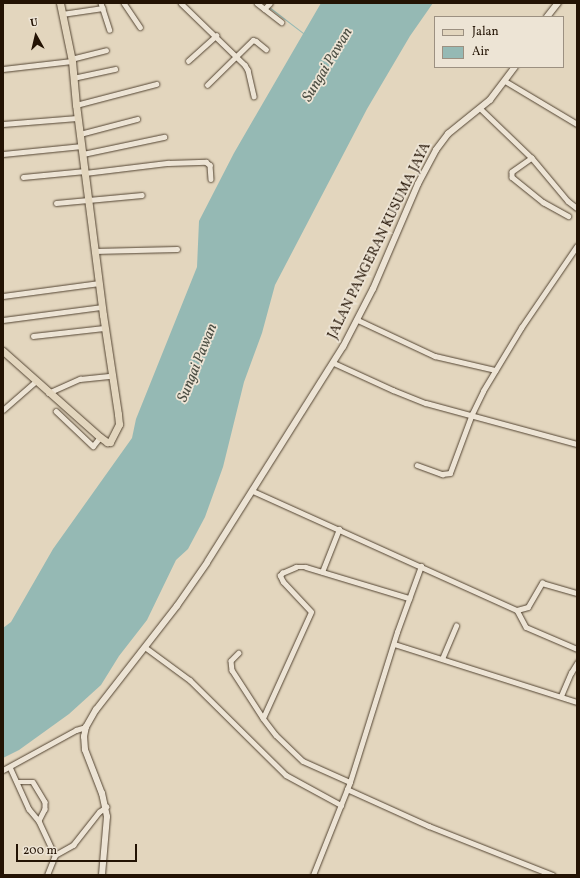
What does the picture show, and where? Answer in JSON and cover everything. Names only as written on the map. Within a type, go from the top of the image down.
[{"type":"main road","points":[[3,351],[33,384],[48,393],[96,441],[110,442],[119,424],[104,328],[71,60],[60,3]]},
{"type":"street","points":[[124,3],[140,27]]},
{"type":"street","points":[[181,3],[216,36],[248,70],[254,96]]},
{"type":"street","points":[[257,3],[281,22]]},
{"type":"street","points":[[264,9],[270,3]]},
{"type":"street","points":[[548,16],[558,3]]},
{"type":"street","points":[[62,14],[102,5],[110,30]]},
{"type":"street","points":[[188,61],[216,36]]},
{"type":"street","points":[[207,85],[254,40],[266,50]]},
{"type":"street","points":[[3,69],[71,60],[106,50]]},
{"type":"street","name":"JALAN PANGERAN KUSUMA JAYA","points":[[102,875],[107,827],[106,808],[85,750],[84,737],[86,727],[96,710],[145,647],[207,562],[271,464],[334,363],[358,320],[387,260],[429,161],[444,138],[495,95],[514,68]]},
{"type":"street","points":[[73,78],[115,69]]},
{"type":"street","points":[[505,81],[577,124]]},
{"type":"street","points":[[76,105],[156,84]]},
{"type":"street","points":[[480,108],[532,158],[568,201],[577,208]]},
{"type":"street","points":[[3,124],[77,118]]},
{"type":"street","points":[[80,134],[137,119]]},
{"type":"street","points":[[83,154],[164,137]]},
{"type":"street","points":[[3,154],[82,146]]},
{"type":"street","points":[[532,158],[512,172],[512,177],[542,202],[568,216]]},
{"type":"street","points":[[23,177],[168,163],[206,162],[210,165],[211,179]]},
{"type":"street","points":[[56,203],[142,195]]},
{"type":"street","points":[[417,465],[442,474],[450,473],[472,414],[495,370],[533,309],[577,246]]},
{"type":"street","points":[[94,251],[176,249]]},
{"type":"street","points":[[3,296],[99,283]]},
{"type":"street","points":[[3,320],[102,307]]},
{"type":"street","points":[[358,320],[435,356],[495,370]]},
{"type":"street","points":[[33,336],[104,328]]},
{"type":"street","points":[[334,363],[408,397],[577,444]]},
{"type":"street","points":[[48,393],[80,379],[111,376]]},
{"type":"street","points":[[3,410],[33,384]]},
{"type":"street","points":[[56,411],[96,441]]},
{"type":"street","points":[[253,491],[517,610],[526,626],[577,649]]},
{"type":"street","points":[[322,572],[339,529]]},
{"type":"street","points":[[313,875],[350,782],[409,598],[421,566]]},
{"type":"street","points":[[263,718],[310,613],[280,578],[282,573],[299,567],[322,572],[409,598]]},
{"type":"street","points":[[517,610],[528,607],[542,583],[577,593]]},
{"type":"street","points":[[442,660],[456,626]]},
{"type":"street","points":[[394,644],[577,702]]},
{"type":"street","points":[[145,647],[190,680],[286,775],[341,805]]},
{"type":"street","points":[[239,653],[231,661],[232,670],[263,718],[287,747],[303,761],[350,782]]},
{"type":"street","points":[[561,696],[570,673],[577,663]]},
{"type":"street","points":[[3,770],[76,730],[86,727]]},
{"type":"street","points":[[10,767],[29,809],[39,821],[55,855]]},
{"type":"street","points":[[18,782],[33,782],[46,802],[45,809],[39,821]]},
{"type":"street","points":[[347,788],[429,826],[553,875]]},
{"type":"street","points":[[47,875],[55,855],[73,845],[100,812],[106,808]]},
{"type":"water","name":"Sungai Pawan","points":[[321,3],[433,3],[410,36],[367,109],[275,285],[262,333],[244,382],[223,467],[205,517],[188,549],[176,560],[147,620],[119,656],[101,685],[69,714],[19,750],[3,758],[3,628],[11,622],[53,549],[132,438],[136,419],[197,267],[199,221],[234,153]]},
{"type":"waterway","points":[[269,7],[303,33]]}]
